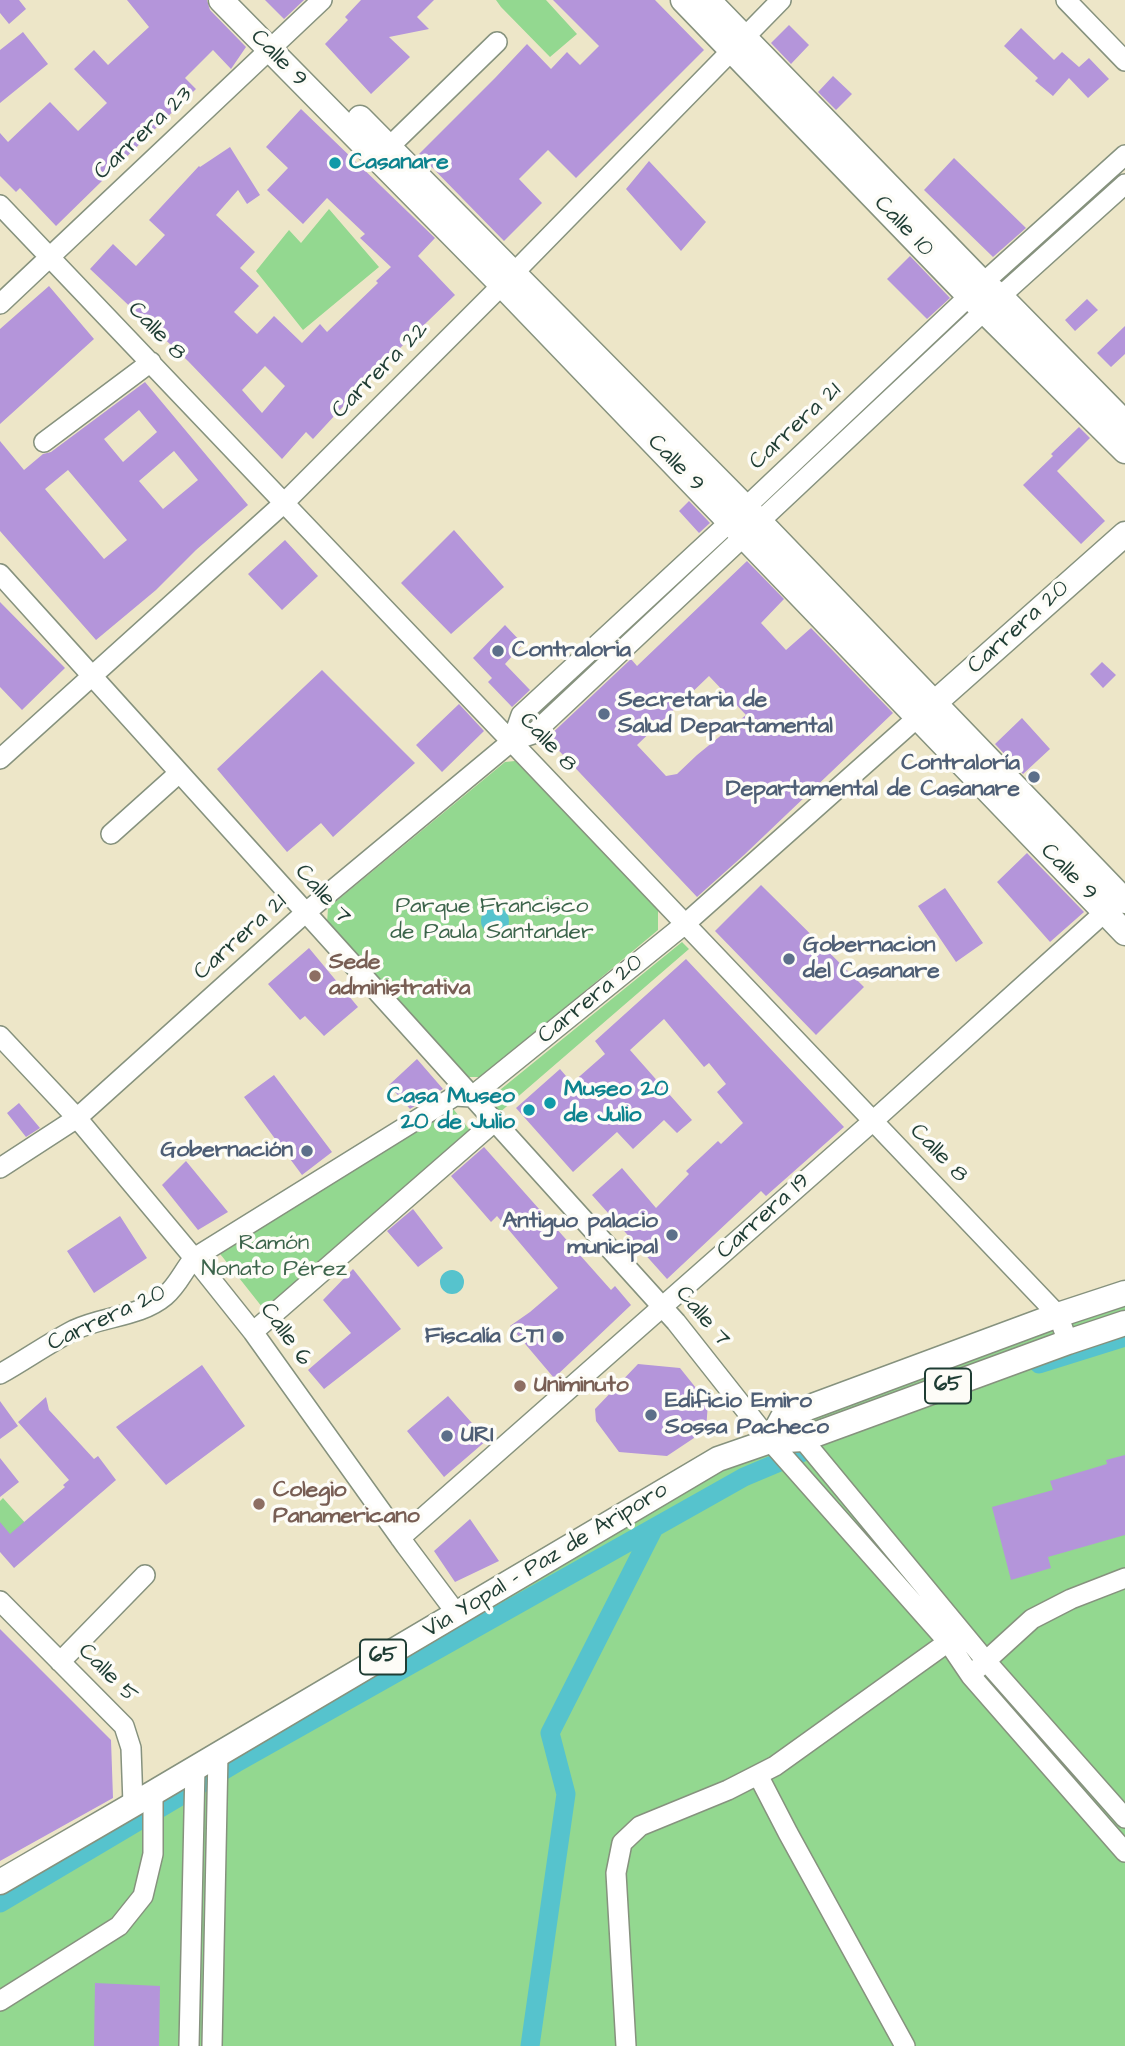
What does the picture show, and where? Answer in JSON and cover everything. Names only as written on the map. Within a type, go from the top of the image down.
[{"type":"main road","name":"Calle 9","points":[[221,0],[276,45],[389,147],[508,278]]},
{"type":"main road","name":"Calle 9","points":[[244,0],[276,45],[508,278],[927,710],[1119,901],[1125,933]]},
{"type":"main road","name":"Calle 10","points":[[683,0],[739,45],[985,297],[1125,451]]},
{"type":"main road","name":"Calle 10","points":[[708,0],[739,45]]},
{"type":"main road","name":"Calle 10","points":[[985,297],[1125,423]]},
{"type":"main road","name":"Carrera 20","points":[[927,710],[1125,534]]},
{"type":"main road","name":"65","points":[[783,1417],[1058,1315],[1125,1293]]},
{"type":"main road","name":"65","points":[[771,1442],[803,1439],[1125,1323]]},
{"type":"main road","points":[[771,1442],[783,1417]]},
{"type":"main road","name":"Via Yopal - Paz de Ariporo","points":[[0,1882],[718,1460],[771,1442]]},
{"type":"street","name":"Carrera 23","points":[[0,304],[322,0]]},
{"type":"street","name":"Carrera 22","points":[[0,759],[284,503],[739,45],[780,0]]},
{"type":"street","points":[[1066,0],[1125,61]]},
{"type":"street","points":[[389,147],[497,42]]},
{"type":"street","name":"Carrera 21","points":[[0,1168],[77,1118],[305,914],[512,741],[521,715],[745,522],[985,297],[1125,155]]},
{"type":"street","name":"Carrera 21","points":[[985,297],[1125,184]]},
{"type":"street","name":"Calle 8","points":[[0,205],[1058,1315]]},
{"type":"street","points":[[44,442],[151,362]]},
{"type":"street","name":"Calle 7","points":[[0,574],[676,1322],[771,1442],[948,1642],[971,1676],[1125,1852]]},
{"type":"street","name":"Carrera 20","points":[[0,1374],[76,1329],[124,1315],[162,1298],[177,1284],[194,1258],[455,1096],[471,1097],[685,924],[927,710]]},
{"type":"street","points":[[111,834],[179,773]]},
{"type":"street","name":"Carrera 19","points":[[400,1538],[663,1308],[1119,901]]},
{"type":"street","name":"Calle 6","points":[[0,1036],[77,1118],[253,1332],[457,1614]]},
{"type":"street","points":[[253,1332],[494,1122]]},
{"type":"street","points":[[1058,1315],[1068,1342]]},
{"type":"street","points":[[783,1417],[986,1661],[1125,1818]]},
{"type":"street","points":[[60,1662],[145,1575]]},
{"type":"street","points":[[971,1676],[1032,1619],[1070,1599],[1125,1578]]},
{"type":"street","name":"Calle 5","points":[[0,1601],[124,1726],[147,1797],[153,1854],[143,1896],[119,1926],[0,2001]]},
{"type":"street","points":[[626,2046],[616,1873],[622,1843],[640,1826],[728,1790],[775,1766],[948,1642]]},
{"type":"street","points":[[212,2046],[218,1755]]},
{"type":"street","points":[[189,2046],[195,1768]]},
{"type":"street","points":[[758,1775],[905,2046]]},
{"type":"green space","points":[[496,0],[546,0],[577,34],[550,57]]},
{"type":"green space","points":[[329,209],[379,267],[303,330],[256,271],[289,230],[301,243]]},
{"type":"green space","name":"Parque Francisco de Paula Santander","points":[[515,761],[658,909],[658,930],[482,1077],[463,1077],[327,924],[328,908],[505,762]]},
{"type":"green space","points":[[682,942],[689,949],[499,1113],[490,1098]]},
{"type":"green space","name":"Ramón Nonato Pérez","points":[[451,1106],[472,1133],[266,1312],[217,1250]]},
{"type":"green space","points":[[1125,1297],[1125,2046],[0,2046],[0,1869],[414,1624],[712,1452]]},
{"type":"green space","points":[[3,1498],[27,1525],[12,1538],[0,1524],[0,1501]]},
{"type":"water","points":[[495,907],[505,911],[509,921],[505,931],[495,935],[485,931],[481,921],[485,911]]},
{"type":"water","points":[[452,1270],[463,1277],[464,1282],[457,1293],[452,1294],[441,1287],[440,1282],[447,1271]]},
{"type":"building","points":[[0,0],[19,0],[26,9],[9,24],[0,13]]},
{"type":"building","points":[[127,0],[207,0],[210,10],[246,47],[231,69],[213,50],[185,78],[196,89],[56,226],[20,188],[16,192],[0,176],[0,133],[8,142],[50,102],[78,131],[107,103],[74,69],[94,50],[108,65],[149,27]]},
{"type":"building","points":[[265,0],[304,0],[284,19]]},
{"type":"building","points":[[361,0],[434,0],[417,17],[429,29],[389,37],[410,57],[371,94],[325,44],[348,20],[345,17]]},
{"type":"building","points":[[553,0],[655,0],[704,50],[576,178],[548,150],[519,179],[542,203],[504,241],[419,154],[527,44],[551,69],[567,52],[580,65],[599,46]]},
{"type":"building","points":[[789,25],[809,45],[791,64],[771,43]]},
{"type":"building","points":[[1021,28],[1054,60],[1062,52],[1079,67],[1089,58],[1109,79],[1088,98],[1069,78],[1053,96],[1035,81],[1038,78],[1004,46]]},
{"type":"building","points":[[23,32],[48,64],[0,103],[0,50]]},
{"type":"building","points":[[833,76],[852,94],[836,110],[818,92]]},
{"type":"building","points":[[301,109],[435,238],[418,256],[455,295],[372,375],[313,439],[306,432],[282,459],[188,361],[90,269],[113,244],[136,266],[165,235],[149,220],[199,166],[230,147],[260,195],[247,204],[238,190],[216,215],[255,252],[240,268],[259,286],[234,312],[257,334],[274,316],[302,343],[320,324],[327,332],[391,267],[360,238],[365,234],[327,198],[303,224],[267,190],[288,168],[266,147]],"holes":[[[265,366],[285,386],[262,413],[242,390]]]},
{"type":"building","points":[[954,158],[1026,228],[993,257],[924,190]]},
{"type":"building","points":[[649,161],[706,222],[681,251],[626,189]]},
{"type":"building","points":[[910,256],[950,298],[927,319],[887,279]]},
{"type":"building","points":[[49,286],[94,339],[0,424],[0,329]]},
{"type":"building","points":[[1087,299],[1098,310],[1075,331],[1065,320]]},
{"type":"building","points":[[1125,326],[1125,354],[1111,367],[1097,353]]},
{"type":"building","points":[[145,382],[248,505],[196,550],[156,590],[96,640],[0,531],[0,441],[24,470],[43,454],[51,452]],"holes":[[[139,410],[157,432],[123,462],[104,439]],[[174,451],[198,480],[163,509],[139,481]],[[68,470],[127,540],[104,559],[45,489]]]},
{"type":"building","points":[[1079,427],[1090,438],[1057,471],[1105,521],[1081,544],[1023,485]]},
{"type":"building","points":[[689,501],[710,523],[699,533],[679,511]]},
{"type":"building","points":[[454,530],[504,587],[451,634],[401,583]]},
{"type":"building","points":[[285,540],[318,576],[282,610],[248,574]]},
{"type":"building","points":[[747,561],[784,599],[761,623],[786,650],[811,628],[893,713],[697,897],[547,738],[631,659],[637,666]],"holes":[[[709,676],[746,715],[677,774],[666,776],[637,745]]]},
{"type":"building","points":[[0,602],[65,668],[22,710],[0,687]]},
{"type":"building","points":[[505,625],[523,644],[505,664],[530,690],[512,707],[488,682],[492,678],[473,658]]},
{"type":"building","points":[[1102,662],[1116,675],[1103,688],[1090,674]]},
{"type":"building","points":[[322,670],[415,763],[333,837],[321,823],[287,852],[217,769]]},
{"type":"building","points":[[459,704],[484,731],[442,772],[416,745]]},
{"type":"building","points":[[1022,718],[1050,749],[1023,774],[995,744]]},
{"type":"building","points":[[1027,853],[1084,912],[1050,942],[997,882]]},
{"type":"building","name":"Gobernacion del Casanare","points":[[761,885],[864,987],[816,1035],[715,931]]},
{"type":"building","points":[[945,888],[983,943],[956,962],[918,906]]},
{"type":"building","points":[[309,948],[358,1007],[324,1036],[305,1016],[300,1020],[268,984]]},
{"type":"building","points":[[686,959],[844,1127],[766,1196],[761,1191],[667,1279],[592,1195],[622,1168],[656,1208],[689,1174],[686,1171],[718,1141],[721,1144],[743,1123],[717,1092],[726,1084],[709,1063],[704,1067],[664,1019],[630,1050],[692,1120],[677,1133],[664,1120],[633,1149],[617,1132],[573,1172],[516,1108],[560,1069],[572,1083],[605,1054],[595,1041]]},
{"type":"building","points":[[417,1059],[443,1089],[410,1109],[389,1085]]},
{"type":"building","points":[[274,1075],[332,1152],[302,1175],[244,1097]]},
{"type":"building","points":[[19,1103],[40,1128],[26,1137],[7,1113]]},
{"type":"building","points":[[484,1147],[611,1290],[615,1286],[631,1305],[554,1378],[510,1326],[558,1288],[497,1216],[491,1222],[451,1176]]},
{"type":"building","points":[[186,1161],[228,1212],[198,1230],[162,1185]]},
{"type":"building","points":[[413,1209],[443,1248],[418,1267],[387,1231]]},
{"type":"building","points":[[120,1216],[147,1258],[94,1293],[67,1251]]},
{"type":"building","points":[[353,1269],[401,1329],[324,1389],[308,1370],[351,1333],[323,1300]]},
{"type":"building","name":"Edificio Emiro Sossa Pacheco","points":[[638,1364],[680,1368],[708,1403],[706,1430],[667,1456],[619,1452],[596,1421],[595,1409]]},
{"type":"building","points":[[202,1365],[245,1426],[166,1485],[116,1427]]},
{"type":"building","name":"URI","points":[[448,1396],[487,1440],[444,1477],[407,1431]]},
{"type":"building","points":[[46,1397],[49,1410],[94,1459],[98,1456],[116,1480],[14,1568],[0,1552],[0,1522],[10,1534],[65,1487],[63,1485],[69,1480],[18,1422]]},
{"type":"building","points":[[0,1401],[18,1426],[0,1439]]},
{"type":"building","points":[[1125,1455],[1125,1535],[1048,1557],[1051,1568],[1011,1580],[992,1507],[1053,1490],[1050,1481],[1107,1464],[1106,1460]]},
{"type":"building","points":[[0,1458],[19,1482],[0,1497]]},
{"type":"building","points":[[470,1519],[499,1561],[455,1582],[434,1551]]},
{"type":"building","points":[[0,1629],[111,1740],[113,1798],[0,1861]]},
{"type":"building","points":[[95,1983],[160,1986],[159,2046],[94,2046]]},
{"type":"waterway","points":[[1039,1364],[1125,1337]]},
{"type":"waterway","points":[[0,1903],[236,1763],[744,1477],[801,1453]]},
{"type":"waterway","points":[[530,2046],[566,1794],[550,1733],[654,1528]]},
{"type":"place","name":"Casanare","points":[[335,163]]},
{"type":"place","name":"Contraloria","points":[[498,651]]},
{"type":"place","name":"Secretaria de Salud Departamental","points":[[604,714]]},
{"type":"place","name":"Contraloría Departamental de Casanare","points":[[1034,777]]},
{"type":"place","name":"Gobernacion del Casanare","points":[[789,959]]},
{"type":"place","name":"Sede administrativa","points":[[315,976]]},
{"type":"place","name":"Museo 20 de Julio","points":[[550,1103]]},
{"type":"place","name":"Casa Museo 20 de Julio","points":[[529,1110]]},
{"type":"place","name":"Gobernación","points":[[307,1151]]},
{"type":"place","name":"Antiguo palacio municipal","points":[[672,1235]]},
{"type":"place","name":"Fiscalía CTI","points":[[558,1337]]},
{"type":"place","name":"Uniminuto","points":[[520,1386]]},
{"type":"place","name":"Edificio Emiro Sossa Pacheco","points":[[651,1415]]},
{"type":"place","name":"URI","points":[[447,1436]]},
{"type":"place","name":"Colegio Panamericano","points":[[259,1504]]}]
